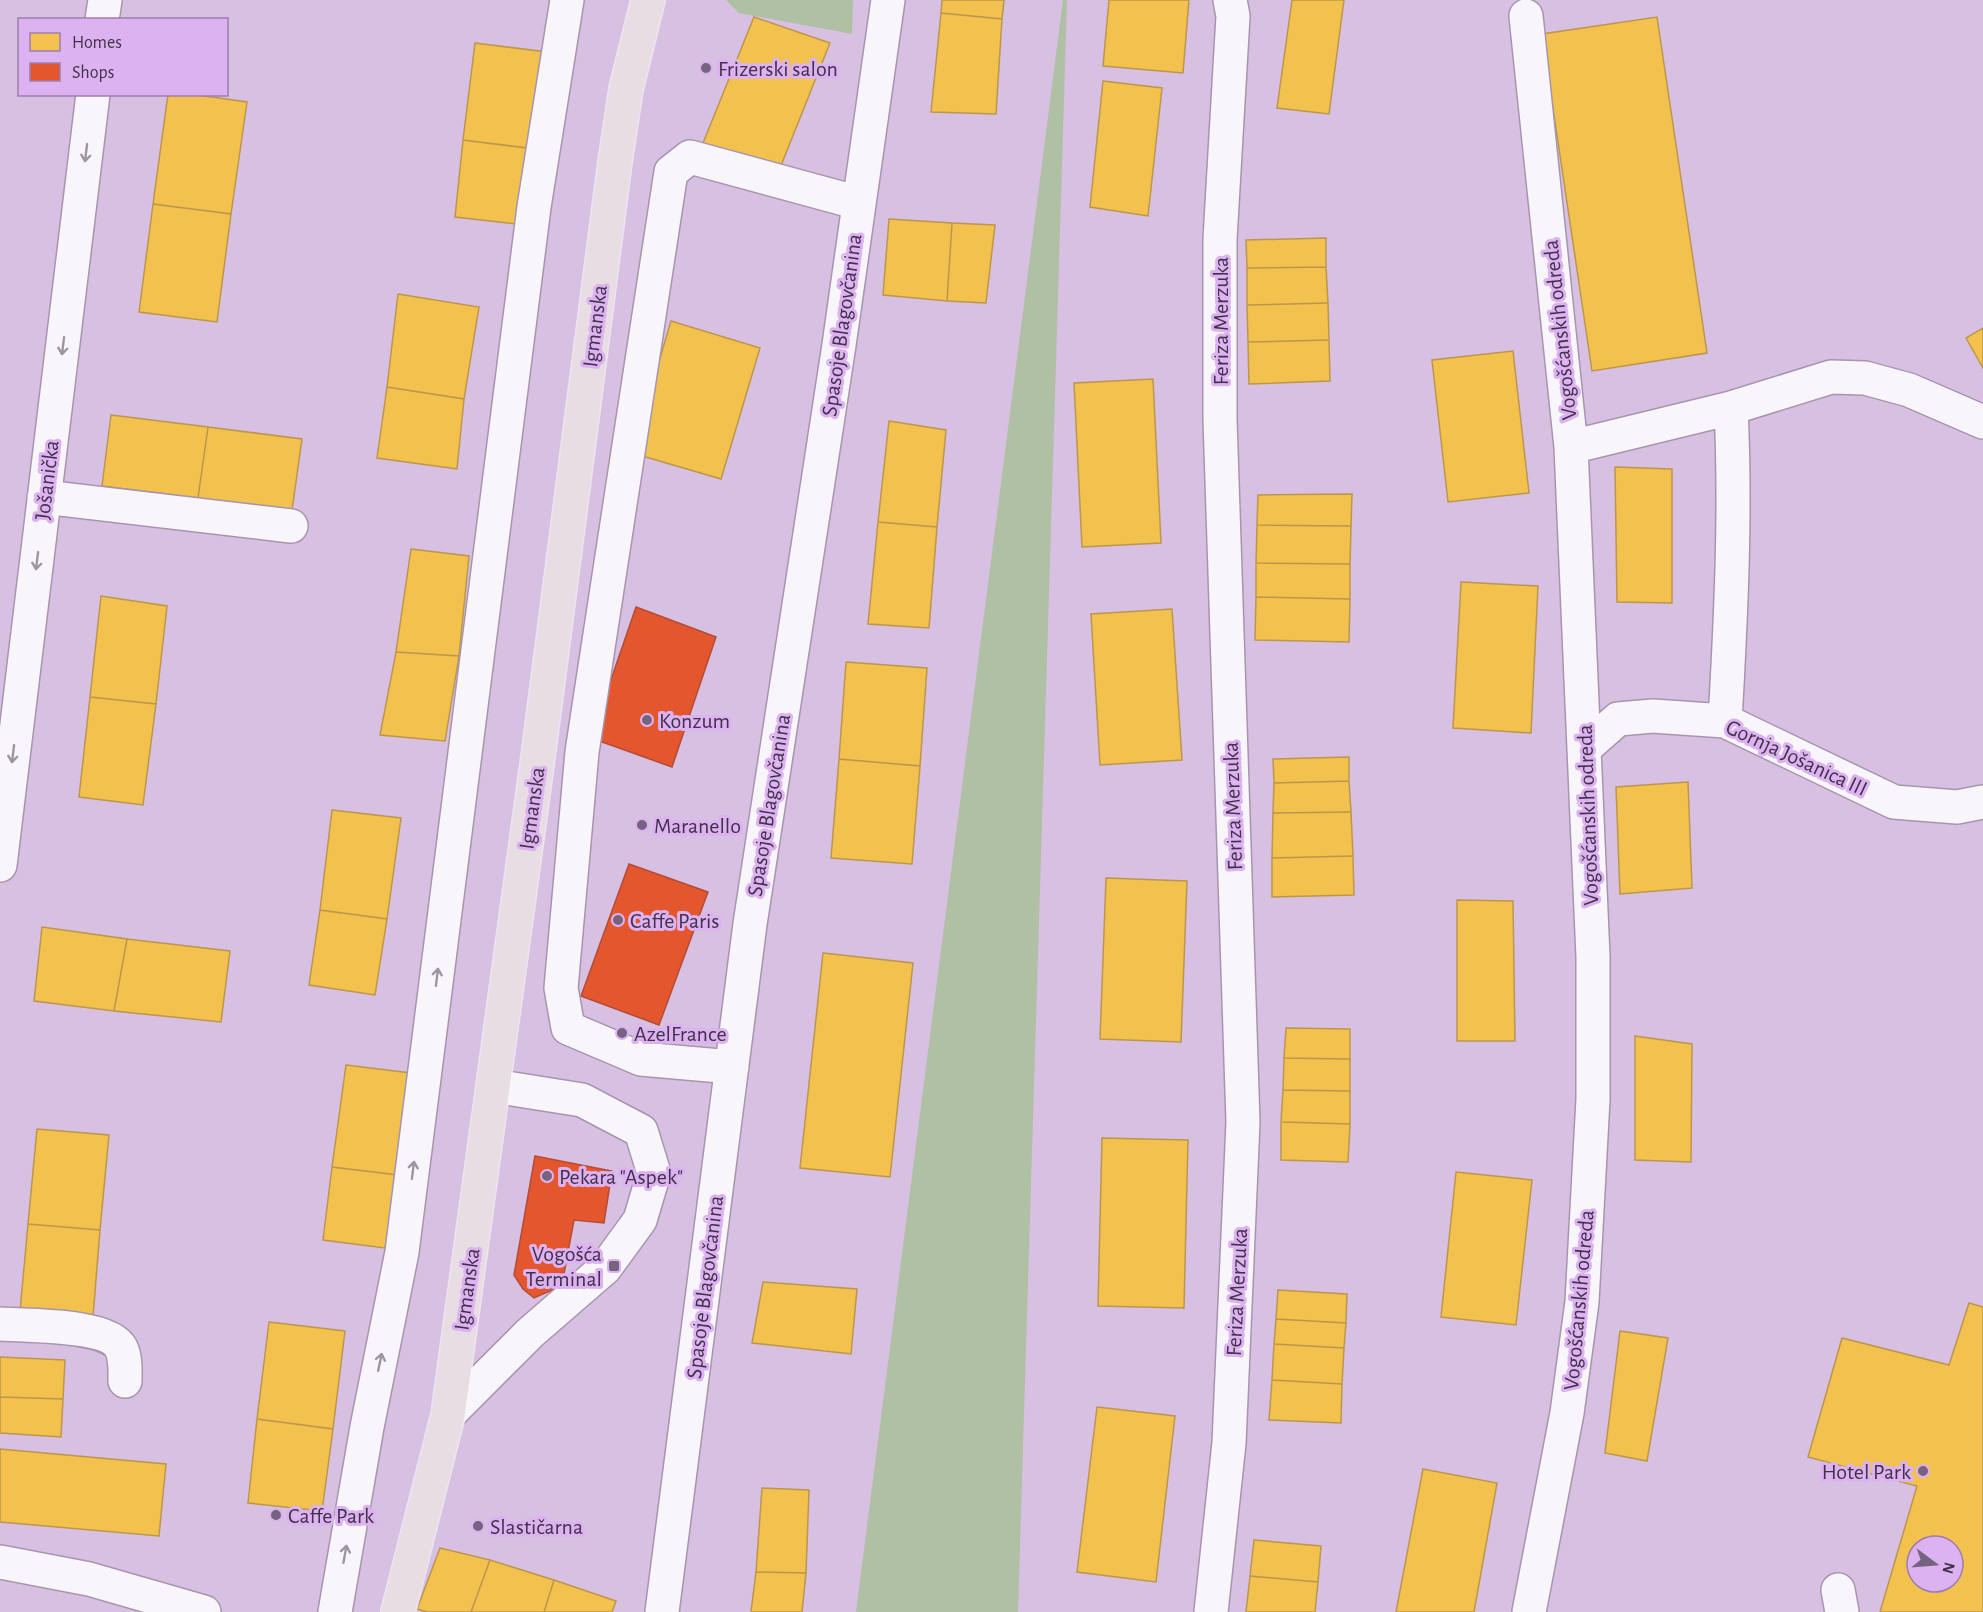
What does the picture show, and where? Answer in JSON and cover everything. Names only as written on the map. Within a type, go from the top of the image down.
[{"type":"main road","name":"Igmanska","points":[[398,1612],[448,1415],[494,1086],[615,162],[626,89],[648,0]]},
{"type":"street","points":[[335,1612],[367,1427],[402,1252],[534,207],[567,0]]},
{"type":"street","name":"Spasoje Blagovčanina","points":[[662,1612],[750,924],[888,0]]},
{"type":"street","name":"Feriza Merzuka","points":[[1210,1612],[1229,1443],[1243,1122],[1220,419],[1220,239],[1233,16],[1230,0]]},
{"type":"street","name":"Vogošćanskih odreda","points":[[1526,16],[1571,447],[1593,957],[1593,1099],[1582,1302],[1567,1413],[1529,1612]]},
{"type":"street","name":"Jošanička","points":[[0,865],[93,96]]},
{"type":"street","points":[[732,1067],[642,1059],[568,1028],[561,988],[582,752],[671,172],[690,157],[859,203]]},
{"type":"street","points":[[1571,447],[1731,408],[1831,377],[1865,378],[1909,390],[1983,422]]},
{"type":"street","points":[[1725,720],[1735,484],[1731,408]]},
{"type":"street","points":[[44,497],[291,526]]},
{"type":"street","name":"Gornja Jošanica III","points":[[1584,749],[1618,719],[1653,716],[1725,720],[1894,802],[1957,807],[1983,802]]},
{"type":"street","points":[[448,1415],[530,1333],[605,1268],[640,1220],[654,1173],[641,1131],[582,1100],[494,1086]]},
{"type":"street","points":[[0,1324],[93,1331],[109,1336],[121,1347],[125,1362],[125,1381]]},
{"type":"street","points":[[0,1562],[88,1579],[204,1612]]},
{"type":"green space","points":[[726,0],[853,0],[852,34],[739,13]]},
{"type":"green space","points":[[1063,0],[1067,0],[1018,1612],[856,1612]]},
{"type":"building: Homes","points":[[942,0],[1004,0],[1002,19],[941,13]]},
{"type":"building: Homes","points":[[1109,0],[1189,0],[1183,73],[1103,66]]},
{"type":"building: Homes","points":[[1292,0],[1344,0],[1329,114],[1277,108]]},
{"type":"building: Homes","points":[[941,13],[1002,19],[996,114],[931,112]]},
{"type":"building: Homes","points":[[754,17],[830,43],[778,173],[703,143]]},
{"type":"building: Homes","points":[[1657,17],[1707,353],[1592,371],[1542,34]]},
{"type":"building: Homes","points":[[475,43],[547,52],[535,149],[463,140]]},
{"type":"building: Homes","points":[[1103,81],[1162,88],[1148,216],[1090,207]]},
{"type":"building: Homes","points":[[168,96],[204,96],[247,102],[231,214],[153,204]]},
{"type":"building: Homes","points":[[463,140],[535,149],[526,225],[455,217]]},
{"type":"building: Homes","points":[[153,204],[231,214],[217,322],[139,312]]},
{"type":"building: Homes","points":[[889,219],[952,223],[947,301],[883,295]]},
{"type":"building: Homes","points":[[952,223],[995,225],[986,303],[947,301]]},
{"type":"building: Homes","points":[[1326,238],[1326,267],[1247,268],[1246,240]]},
{"type":"building: Homes","points":[[1326,267],[1328,303],[1247,305],[1247,268]]},
{"type":"building: Homes","points":[[398,294],[479,307],[464,399],[387,387]]},
{"type":"building: Homes","points":[[1328,303],[1329,340],[1248,342],[1247,305]]},
{"type":"building: Homes","points":[[671,321],[760,348],[721,479],[632,453]]},
{"type":"building: Homes","points":[[1983,328],[1983,368],[1966,338]]},
{"type":"building: Homes","points":[[1329,340],[1330,381],[1249,384],[1248,342]]},
{"type":"building: Homes","points":[[1513,351],[1529,493],[1448,502],[1432,360]]},
{"type":"building: Homes","points":[[1153,379],[1161,543],[1082,547],[1074,383]]},
{"type":"building: Homes","points":[[387,387],[464,399],[457,469],[377,458]]},
{"type":"building: Homes","points":[[111,415],[208,427],[198,498],[102,486]]},
{"type":"building: Homes","points":[[889,421],[946,430],[937,527],[878,522]]},
{"type":"building: Homes","points":[[208,427],[302,439],[292,510],[198,498]]},
{"type":"building: Homes","points":[[1615,467],[1672,469],[1672,603],[1617,602]]},
{"type":"building: Homes","points":[[1352,494],[1351,526],[1257,525],[1258,495]]},
{"type":"building: Homes","points":[[878,522],[937,527],[929,628],[868,624]]},
{"type":"building: Homes","points":[[1257,525],[1351,526],[1350,564],[1256,563]]},
{"type":"building: Homes","points":[[411,549],[469,556],[459,656],[396,652]]},
{"type":"building: Homes","points":[[1256,563],[1350,564],[1350,599],[1256,597]]},
{"type":"building: Homes","points":[[1461,582],[1538,586],[1531,733],[1453,728]]},
{"type":"building: Homes","points":[[101,596],[167,606],[156,704],[90,697]]},
{"type":"building: Homes","points":[[1256,597],[1350,599],[1349,642],[1255,640]]},
{"type":"building: Homes","points":[[1172,609],[1182,760],[1100,765],[1091,614]]},
{"type":"building: Homes","points":[[396,652],[459,656],[445,741],[380,735]]},
{"type":"building: Homes","points":[[846,662],[927,668],[920,766],[839,759]]},
{"type":"building: Homes","points":[[90,697],[156,704],[143,805],[79,797]]},
{"type":"building: Homes","points":[[1349,757],[1349,781],[1274,783],[1273,759]]},
{"type":"building: Homes","points":[[839,759],[920,766],[912,864],[831,858]]},
{"type":"building: Homes","points":[[1349,781],[1351,812],[1273,813],[1274,783]]},
{"type":"building: Homes","points":[[1688,782],[1692,888],[1620,894],[1616,787]]},
{"type":"building: Homes","points":[[332,810],[401,818],[387,919],[320,910]]},
{"type":"building: Homes","points":[[1351,812],[1353,856],[1272,858],[1273,813]]},
{"type":"building: Homes","points":[[1353,856],[1354,895],[1272,897],[1272,858]]},
{"type":"building: Homes","points":[[1106,878],[1187,881],[1181,1042],[1100,1039]]},
{"type":"building: Homes","points":[[1457,900],[1513,901],[1515,1041],[1457,1041]]},
{"type":"building: Homes","points":[[320,910],[387,919],[375,995],[309,985]]},
{"type":"building: Homes","points":[[42,927],[127,939],[114,1011],[34,1001]]},
{"type":"building: Homes","points":[[127,939],[230,951],[221,1022],[114,1011]]},
{"type":"building: Homes","points":[[823,953],[913,963],[890,1177],[800,1168]]},
{"type":"building: Homes","points":[[1286,1028],[1350,1029],[1350,1059],[1284,1058]]},
{"type":"building: Homes","points":[[1635,1036],[1692,1044],[1691,1162],[1635,1160]]},
{"type":"building: Homes","points":[[1284,1058],[1350,1059],[1350,1091],[1283,1090]]},
{"type":"building: Homes","points":[[346,1065],[411,1073],[398,1175],[332,1167]]},
{"type":"building: Homes","points":[[1283,1090],[1350,1091],[1350,1124],[1281,1122]]},
{"type":"building: Homes","points":[[1281,1122],[1350,1124],[1348,1162],[1281,1160]]},
{"type":"building: Homes","points":[[37,1129],[109,1135],[100,1230],[28,1224]]},
{"type":"building: Homes","points":[[1102,1138],[1188,1140],[1184,1308],[1098,1306]]},
{"type":"building: Homes","points":[[332,1167],[398,1175],[385,1248],[323,1240]]},
{"type":"building: Homes","points":[[1456,1172],[1532,1180],[1516,1325],[1441,1317]]},
{"type":"building: Homes","points":[[28,1224],[100,1230],[92,1329],[19,1322]]},
{"type":"building: Homes","points":[[763,1282],[857,1289],[851,1354],[752,1343]]},
{"type":"building: Homes","points":[[1278,1290],[1347,1294],[1346,1323],[1276,1319]]},
{"type":"building: Homes","name":"Hotel Park","points":[[1969,1303],[1983,1307],[1983,1612],[1880,1612],[1917,1486],[1808,1457],[1842,1338],[1949,1365]]},
{"type":"building: Homes","points":[[1276,1319],[1346,1323],[1344,1348],[1274,1344]]},
{"type":"building: Homes","points":[[269,1322],[345,1331],[333,1429],[257,1419]]},
{"type":"building: Homes","points":[[1620,1331],[1668,1338],[1647,1461],[1605,1453]]},
{"type":"building: Homes","points":[[1274,1344],[1344,1348],[1342,1384],[1272,1380]]},
{"type":"building: Homes","points":[[0,1357],[65,1360],[63,1399],[0,1397]]},
{"type":"building: Homes","points":[[1272,1380],[1342,1384],[1341,1423],[1269,1420]]},
{"type":"building: Homes","points":[[0,1397],[63,1399],[61,1437],[0,1433]]},
{"type":"building: Homes","points":[[1097,1407],[1175,1416],[1156,1582],[1077,1572]]},
{"type":"building: Homes","points":[[257,1419],[333,1429],[322,1511],[248,1503]]},
{"type":"building: Homes","points":[[0,1449],[166,1464],[159,1536],[0,1522]]},
{"type":"building: Homes","points":[[1423,1469],[1497,1483],[1474,1612],[1396,1612]]},
{"type":"building: Homes","points":[[762,1488],[809,1490],[806,1573],[756,1572]]},
{"type":"building: Homes","points":[[1254,1540],[1321,1546],[1318,1582],[1250,1576]]},
{"type":"building: Homes","points":[[440,1548],[490,1560],[471,1612],[427,1612],[417,1609]]},
{"type":"building: Homes","points":[[490,1560],[554,1580],[544,1612],[471,1612]]},
{"type":"building: Homes","points":[[756,1572],[806,1573],[802,1612],[751,1612]]},
{"type":"building: Homes","points":[[1250,1576],[1318,1582],[1315,1612],[1246,1612]]},
{"type":"building: Homes","points":[[554,1580],[616,1601],[612,1612],[544,1612]]},
{"type":"building: Shops","points":[[636,607],[716,637],[672,767],[591,738]]},
{"type":"building: Shops","points":[[629,864],[708,892],[659,1025],[581,996]]},
{"type":"building: Shops","points":[[535,1156],[612,1171],[604,1223],[574,1220],[564,1274],[557,1288],[534,1298],[523,1289],[514,1275]]},
{"type":"place","name":"Frizerski salon","points":[[706,68]]},
{"type":"place","name":"Konzum","points":[[647,720]]},
{"type":"place","name":"Maranello","points":[[642,825]]},
{"type":"place","name":"Caffe Paris","points":[[618,920]]},
{"type":"place","name":"AzelFrance","points":[[622,1033]]},
{"type":"place","name":"Pekara \"Aspek\"","points":[[547,1176]]},
{"type":"place","name":"Vogošća Terminal","points":[[614,1266]]},
{"type":"place","name":"Hotel Park","points":[[1923,1471]]},
{"type":"place","name":"Caffe Park","points":[[276,1515]]},
{"type":"place","name":"Slastičarna","points":[[478,1526]]}]
